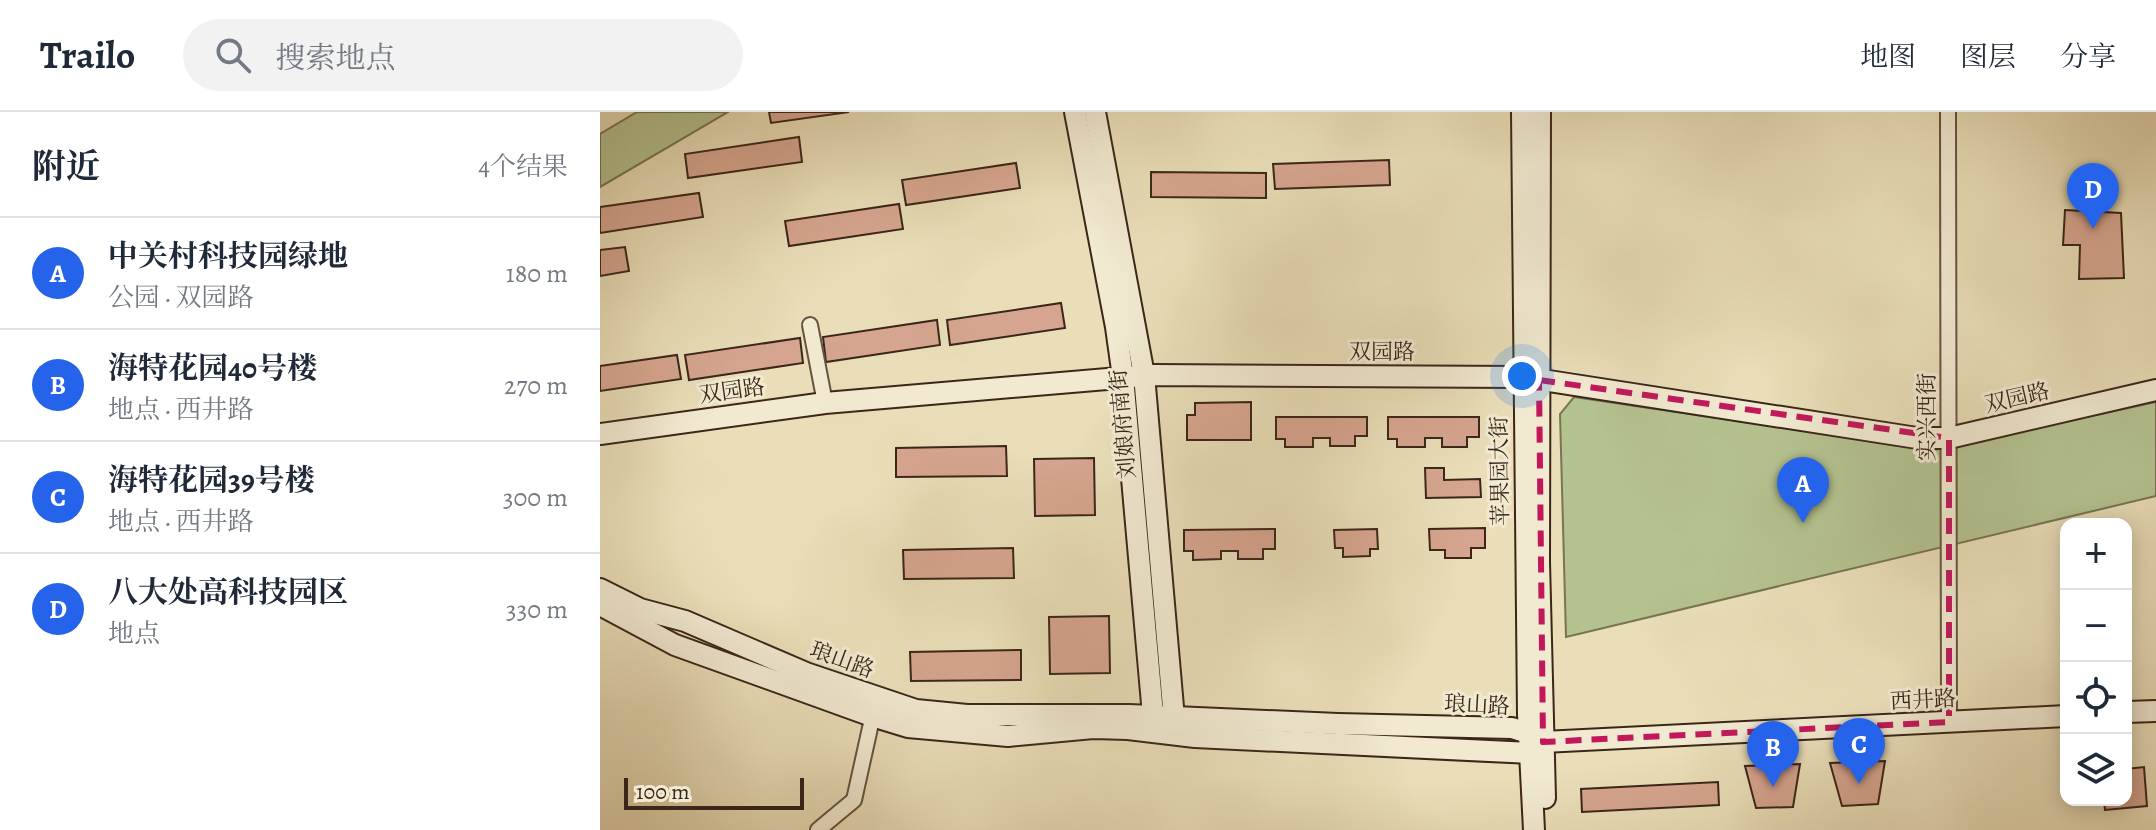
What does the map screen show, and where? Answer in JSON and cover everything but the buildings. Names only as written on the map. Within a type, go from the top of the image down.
[{"type":"main road","name":"刘娘府南街","points":[[1075,112],[1116,327],[1164,725]]},
{"type":"main road","name":"刘娘府南街","points":[[1095,112],[1144,375],[1156,535],[1164,725]]},
{"type":"main road","name":"苹果园大街","points":[[1522,112],[1531,378],[1534,830]]},
{"type":"main road","name":"苹果园大街","points":[[1531,378],[1540,112]]},
{"type":"main road","name":"双园路","points":[[600,434],[825,403],[1144,375],[1531,378],[1917,438],[1949,438],[2156,390]]},
{"type":"main road","name":"琅山路","points":[[600,589],[640,609],[685,621],[806,673],[875,708]]},
{"type":"main road","name":"琅山路","points":[[600,605],[675,645],[875,708],[1164,725],[1512,728],[1534,743]]},
{"type":"main road","points":[[2132,712],[2156,711]]},
{"type":"main road","name":"西井路","points":[[1534,743],[2060,716]]},
{"type":"main road","name":"苹果园大街","points":[[1534,743],[1547,830]]},
{"type":"street","name":"实兴西街","points":[[1948,112],[1949,722]]},
{"type":"street","points":[[810,325],[825,403]]},
{"type":"street","points":[[818,830],[854,800],[875,708]]},
{"type":"highlighted area","points":[[1539,380],[1949,438],[1949,722],[1543,742]]},
{"type":"green space","points":[[637,112],[728,112],[600,187],[600,134]]},
{"type":"green space","points":[[1574,397],[1934,450],[2156,402],[2156,496],[1566,637],[1560,414]]},
{"type":"place","name":"八大处高科技园区","points":[[2093,229]]},
{"type":"place","name":"中关村科技园绿地","points":[[1803,523]]},
{"type":"place","name":"海特花园39号楼","points":[[1859,784]]},
{"type":"place","name":"海特花园40号楼","points":[[1773,787]]}]
